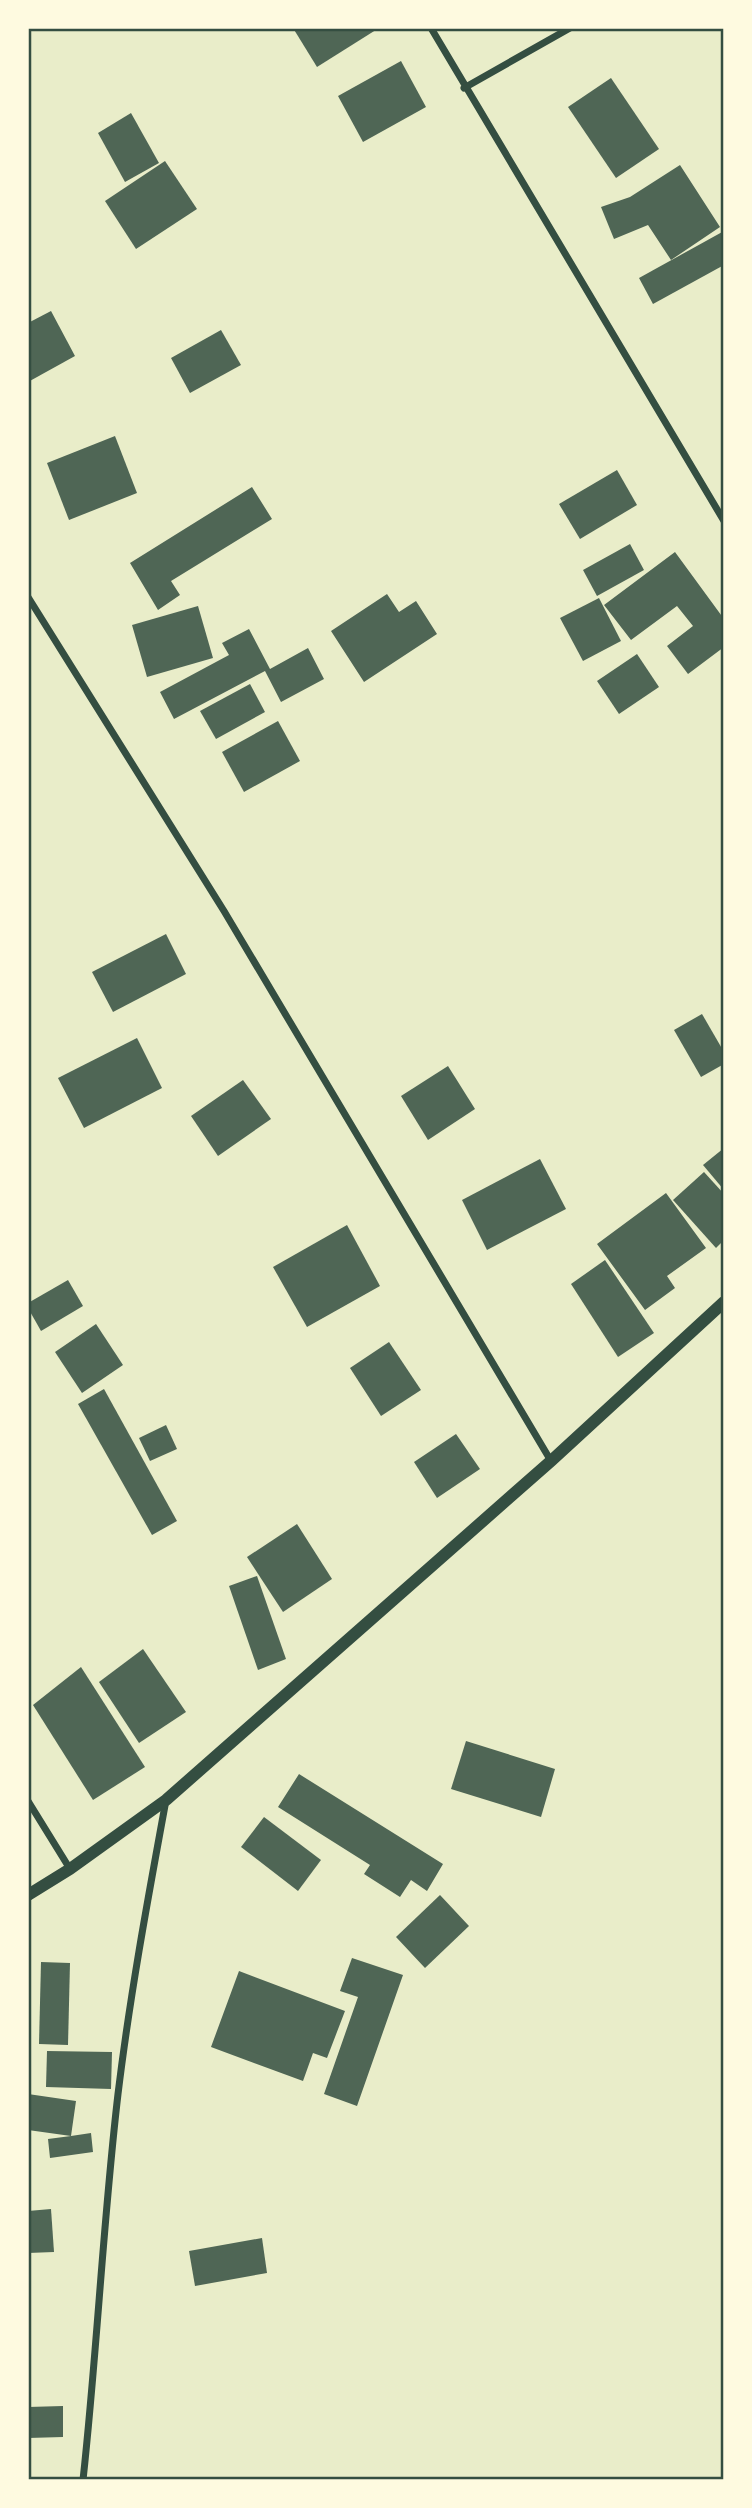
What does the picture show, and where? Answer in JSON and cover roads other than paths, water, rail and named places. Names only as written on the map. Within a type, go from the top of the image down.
[{"type":"street","points":[[430,28],[724,521]]},
{"type":"street","points":[[464,88],[570,28]]},
{"type":"street","points":[[28,597],[224,911],[551,1461]]},
{"type":"street","points":[[28,1895],[70,1869],[166,1800],[551,1461],[724,1302]]},
{"type":"street","points":[[83,2480],[118,2097],[129,2010],[166,1800]]},
{"type":"street","points":[[28,1801],[70,1869]]}]
